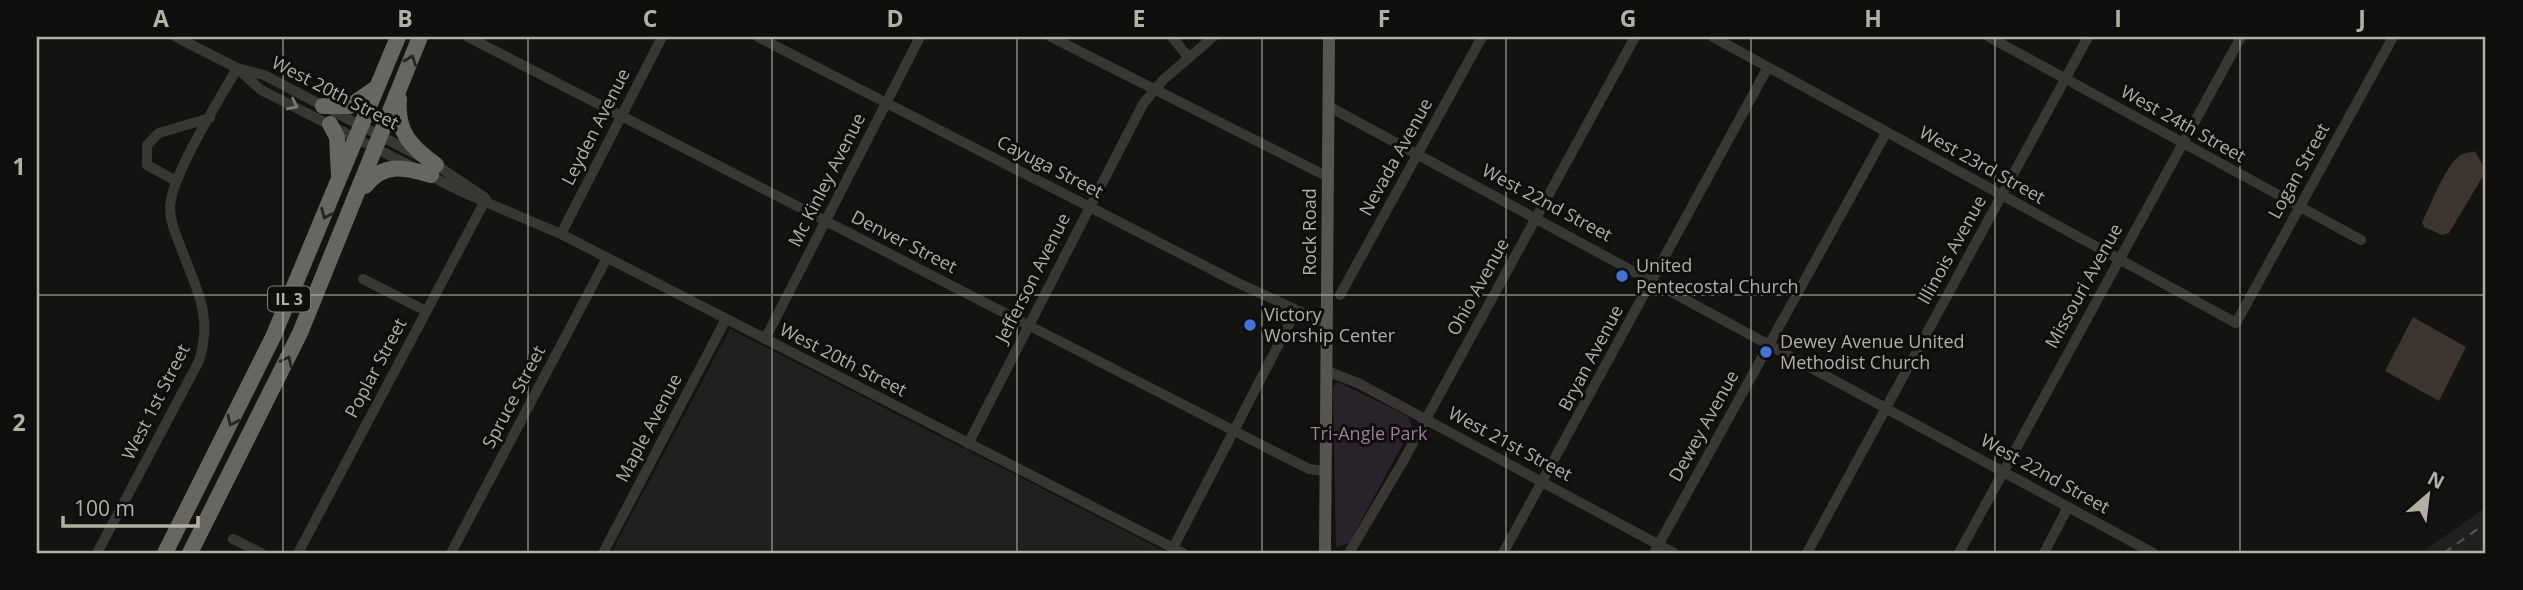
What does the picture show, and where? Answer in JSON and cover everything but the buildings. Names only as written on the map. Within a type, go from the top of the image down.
[{"type":"highway","name":"IL 3","points":[[165,553],[273,337],[337,189],[398,37]]},
{"type":"highway","name":"IL 3","points":[[190,553],[273,391],[357,197],[420,37]]},
{"type":"highway","points":[[323,106],[350,106],[378,87]]},
{"type":"highway","points":[[399,90],[398,108],[402,133],[433,170]]},
{"type":"highway","points":[[330,124],[337,137],[340,155],[337,189]]},
{"type":"highway","points":[[357,197],[367,183],[384,169],[396,166],[433,170]]},
{"type":"main road","name":"Rock Road","points":[[1325,553],[1329,37]]},
{"type":"street","name":"West 20th Street","points":[[176,37],[237,68],[264,75],[323,106],[360,132],[433,170],[461,179],[486,199],[561,234],[1178,551]]},
{"type":"street","name":"Denver Street","points":[[468,37],[1309,469],[1325,471]]},
{"type":"street","name":"Leyden Avenue","points":[[561,234],[662,37]]},
{"type":"street","name":"Cayuga Street","points":[[758,37],[1296,311],[1327,324]]},
{"type":"street","name":"Mc Kinley Avenue","points":[[765,339],[920,37]]},
{"type":"street","points":[[1051,37],[1328,177]]},
{"type":"street","points":[[1172,37],[1189,58]]},
{"type":"street","name":"Jefferson Avenue","points":[[968,444],[1137,115],[1154,89],[1213,37]]},
{"type":"street","name":"Nevada Avenue","points":[[1340,295],[1482,37]]},
{"type":"street","name":"Ohio Avenue","points":[[1349,553],[1426,419],[1635,37]]},
{"type":"street","name":"West 23rd Street","points":[[1713,37],[2236,323]]},
{"type":"street","points":[[1735,49],[1742,37]]},
{"type":"street","name":"West 24th Street","points":[[1989,37],[2361,240]]},
{"type":"street","name":"Illinois Avenue","points":[[1807,553],[2088,37]]},
{"type":"street","name":"Missouri Avenue","points":[[1959,553],[2241,37]]},
{"type":"street","name":"Logan Street","points":[[2236,323],[2393,37]]},
{"type":"street","name":"Bryan Avenue","points":[[1503,553],[1768,67]]},
{"type":"street","name":"West 20th Street","points":[[237,68],[261,90],[330,124],[360,132]]},
{"type":"street","name":"West 1st Street","points":[[97,553],[199,361],[204,344],[203,306],[171,219],[172,196],[176,181],[237,68]]},
{"type":"street","name":"West 22nd Street","points":[[1328,106],[2154,553]]},
{"type":"street","points":[[176,181],[153,171],[147,164],[147,145],[159,133],[210,118]]},
{"type":"street","name":"Dewey Avenue","points":[[1656,549],[1886,133]]},
{"type":"street","name":"Poplar Street","points":[[298,553],[486,199]]},
{"type":"street","name":"Spruce Street","points":[[451,553],[607,258]]},
{"type":"street","points":[[363,279],[426,311]]},
{"type":"street","points":[[1178,551],[1234,431],[1296,311]]},
{"type":"street","name":"Maple Avenue","points":[[603,553],[726,319]]},
{"type":"street","name":"West 21st Street","points":[[1327,371],[1358,383],[1544,482],[1656,549],[1674,553]]},
{"type":"street","points":[[2044,553],[2068,507]]},
{"type":"street","points":[[233,539],[261,553]]},
{"type":"shaded area","points":[[2475,151],[2486,171],[2449,233],[2442,235],[2424,227],[2422,222],[2448,169],[2459,156]]},
{"type":"shaded area","points":[[2413,317],[2466,347],[2439,401],[2385,371]]},
{"type":"shaded area","points":[[730,329],[1092,514],[1168,553],[611,553]]},
{"type":"shaded area","points":[[2486,507],[2486,553],[2421,553]]},
{"type":"green space","name":"Tri-Angle Park","points":[[1338,382],[1400,412],[1408,417],[1412,427],[1349,543],[1336,548],[1333,387]]},
{"type":"railway","points":[[2444,553],[2486,523]]},
{"type":"place","name":"United Pentecostal Church","points":[[1622,276]]},
{"type":"place","name":"Victory Worship Center","points":[[1250,325]]},
{"type":"place","name":"Dewey Avenue United Methodist Church","points":[[1766,352]]}]
